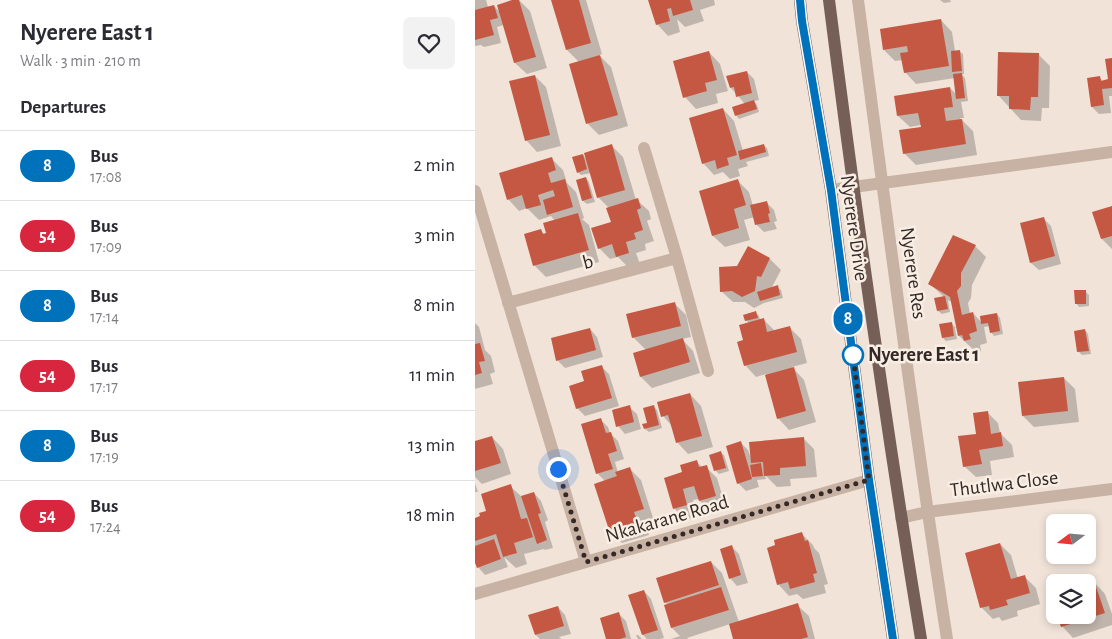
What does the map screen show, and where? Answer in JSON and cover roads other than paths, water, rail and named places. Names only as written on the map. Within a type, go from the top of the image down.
[{"type":"main road","name":"Nyerere Drive","points":[[800,0],[831,190],[869,480],[893,639]]},
{"type":"main road","name":"Nyerere Drive","points":[[829,0],[853,187],[901,518],[921,639]]},
{"type":"street","name":"Nyerere Res","points":[[858,0],[927,512],[947,639]]},
{"type":"street","points":[[644,148],[708,371]]},
{"type":"street","points":[[831,190],[1112,152]]},
{"type":"street","points":[[475,191],[586,562]]},
{"type":"street","name":"b","points":[[508,302],[677,258]]},
{"type":"street","name":"Nkakarane Road","points":[[475,594],[869,480]]},
{"type":"street","name":"Thutlwa Close","points":[[901,518],[927,512],[1112,489]]},
{"type":"place","name":"Nyerere East 1","points":[[853,355]]}]
